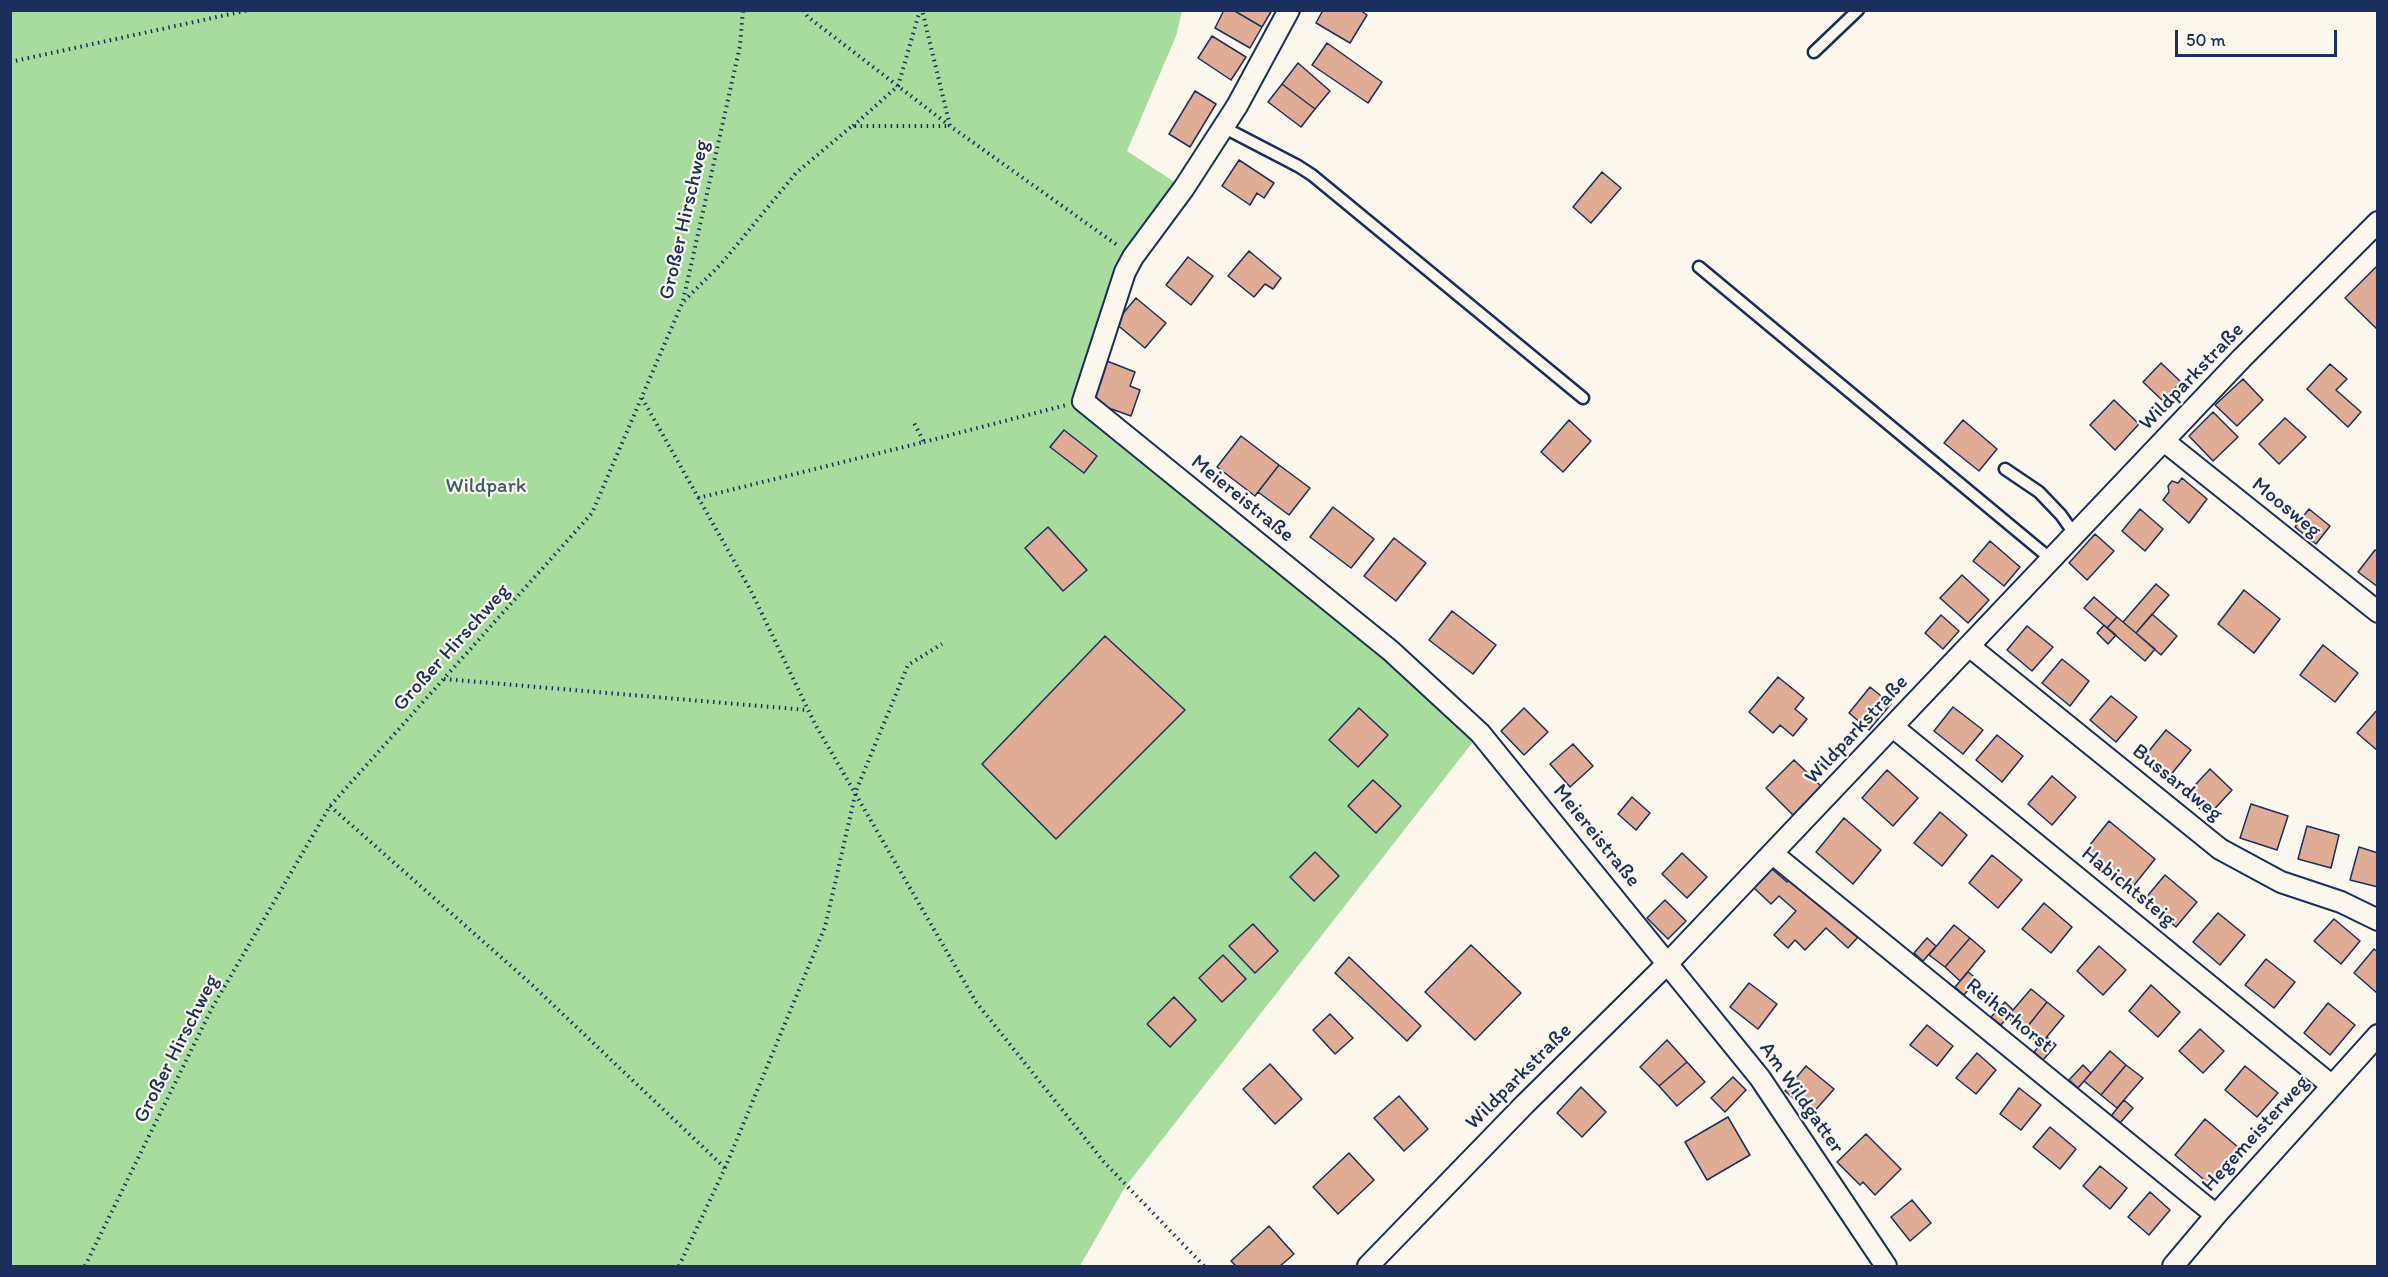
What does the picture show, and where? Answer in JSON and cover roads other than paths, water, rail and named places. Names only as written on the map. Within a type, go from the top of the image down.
[{"type":"street","points":[[1223,127],[1289,10]]},
{"type":"street","name":"Meiereistraße","points":[[1223,127],[1184,188],[1133,257],[1125,272],[1083,401],[1391,651],[1480,733],[1668,963]]},
{"type":"street","name":"Wildparkstraße","points":[[1368,1266],[1525,1104],[1668,963],[2242,358],[2378,222]]},
{"type":"street","name":"Moosweg","points":[[2164,441],[2378,612]]},
{"type":"street","name":"Bussardweg","points":[[1969,646],[2220,849],[2281,882],[2341,902],[2378,920]]},
{"type":"street","name":"Habichtsteig","points":[[1893,727],[2331,1085]]},
{"type":"street","name":"Reiherhorst","points":[[1773,854],[2216,1215]]},
{"type":"street","name":"Am Wildgatter","points":[[1668,963],[1760,1078],[1886,1266]]},
{"type":"street","name":"Hegemeisterweg","points":[[2173,1266],[2331,1085],[2378,1035]]},
{"type":"lane","points":[[1814,52],[1858,10]]},
{"type":"lane","points":[[1223,127],[1312,175],[1583,398]]},
{"type":"lane","points":[[1700,267],[2052,560]]},
{"type":"lane","points":[[2005,469],[2039,492],[2061,514],[2075,535]]},
{"type":"park label","name":"Wildpark","points":[[486,487]]}]
